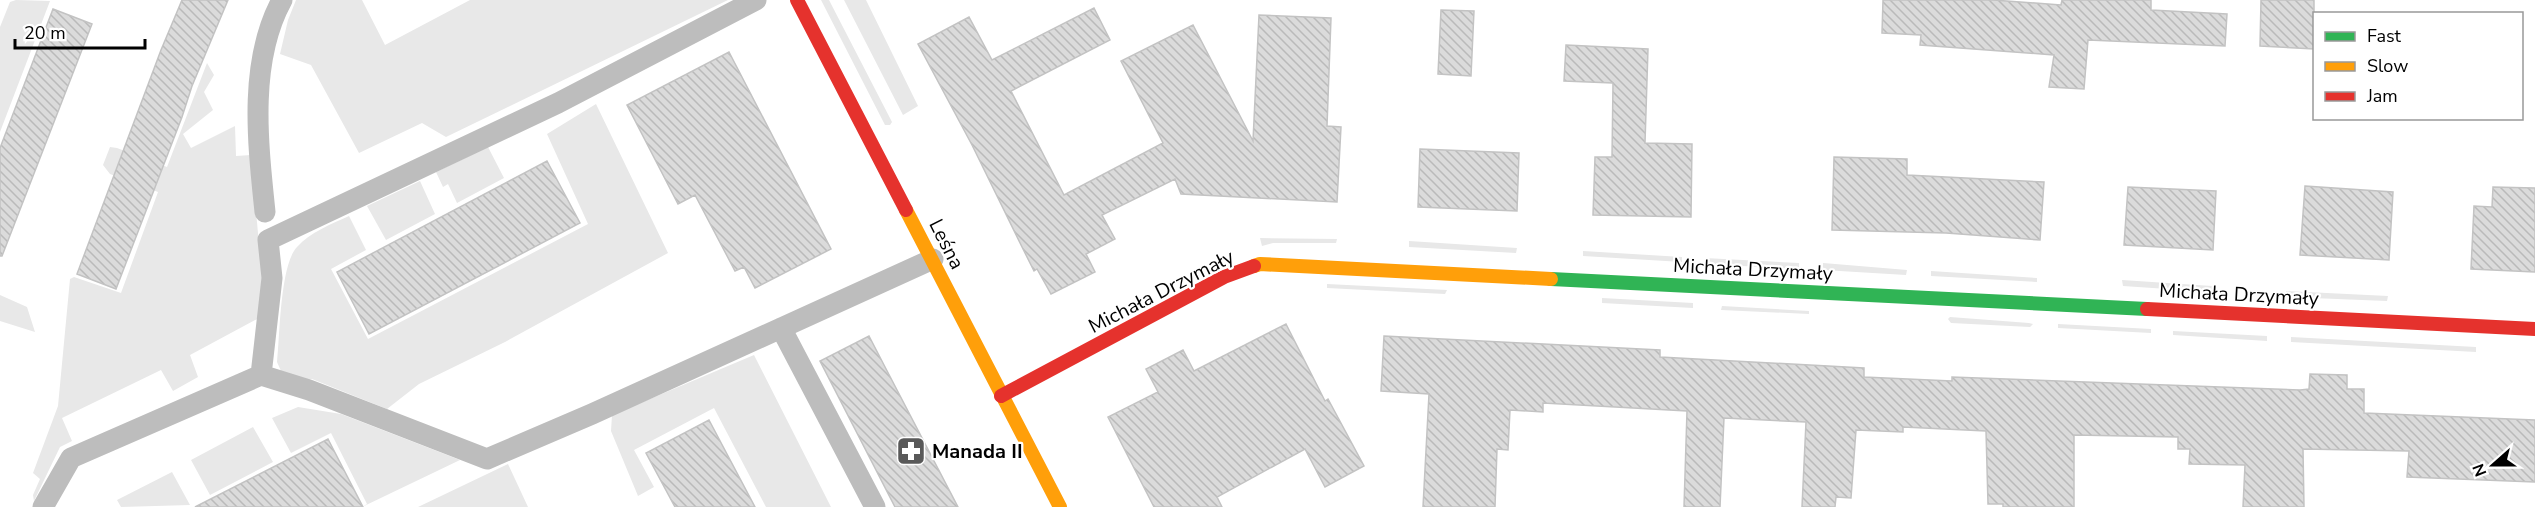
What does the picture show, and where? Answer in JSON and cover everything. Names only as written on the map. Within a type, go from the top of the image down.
[{"type":"street","name":"Leśna","points":[[797,0],[1060,507]]},
{"type":"street","name":"Michała Drzymały","points":[[1001,396],[1224,277],[1260,264],[2535,329]]},
{"type":"lane","points":[[266,212],[257,96],[272,19],[282,0]]},
{"type":"lane","points":[[261,375],[272,278],[268,240],[558,104],[756,0]]},
{"type":"lane","points":[[43,507],[71,458],[261,375],[309,390],[487,459],[592,414],[933,259]]},
{"type":"lane","points":[[781,328],[875,507]]},
{"type":"shaded area","points":[[16,0],[50,1],[0,132],[0,27],[10,2]]},
{"type":"shaded area","points":[[296,0],[362,0],[385,45],[470,0],[728,0],[446,137],[422,123],[359,153],[311,65],[280,54],[288,20]]},
{"type":"shaded area","points":[[821,0],[829,0],[892,122],[890,125],[885,125]]},
{"type":"shaded area","points":[[844,0],[866,0],[918,106],[903,115]]},
{"type":"shaded area","points":[[207,63],[214,75],[204,92],[213,110],[183,134],[191,148],[235,126],[236,156],[251,155],[262,278],[259,318],[190,355],[198,377],[173,391],[161,370],[62,418],[72,441],[60,447],[34,501],[33,495],[40,479],[33,473],[58,406],[70,279],[74,277],[121,293],[158,192],[110,174],[103,165],[110,147],[167,167]]},
{"type":"shaded area","points":[[596,104],[668,253],[505,342],[419,384],[387,409],[312,379],[301,382],[281,371],[277,362],[282,301],[291,256],[308,237],[329,225],[349,216],[366,250],[331,269],[368,339],[588,224],[547,134]]},
{"type":"shaded area","points":[[488,147],[504,178],[457,203],[448,184],[443,187],[436,172]]},
{"type":"shaded area","points":[[420,181],[435,214],[386,240],[367,206]]},
{"type":"shaded area","points":[[1260,238],[1337,239],[1336,243],[1273,243],[1262,246]]},
{"type":"shaded area","points":[[1409,241],[1517,248],[1516,253],[1409,247]]},
{"type":"shaded area","points":[[1583,251],[1682,257],[1682,262],[1583,256]]},
{"type":"shaded area","points":[[1705,258],[1799,263],[1799,269],[1705,264]]},
{"type":"shaded area","points":[[1823,263],[1907,270],[1906,275],[1823,270]]},
{"type":"shaded area","points":[[1931,271],[2037,278],[2037,282],[1931,276]]},
{"type":"shaded area","points":[[2122,280],[2212,286],[2212,292],[2123,286]]},
{"type":"shaded area","points":[[1327,284],[1447,290],[1445,294],[1327,288]]},
{"type":"shaded area","points":[[2286,291],[2388,296],[2387,301],[2287,297]]},
{"type":"shaded area","points":[[0,295],[27,307],[35,332],[0,321]]},
{"type":"shaded area","points":[[1602,298],[1693,303],[1693,308],[1602,303]]},
{"type":"shaded area","points":[[1722,306],[1809,311],[1809,314],[1721,310]]},
{"type":"shaded area","points":[[1950,317],[2033,324],[2030,327],[1951,323],[1948,319]]},
{"type":"shaded area","points":[[2058,324],[2151,329],[2151,333],[2058,328]]},
{"type":"shaded area","points":[[2173,331],[2267,336],[2267,341],[2173,335]]},
{"type":"shaded area","points":[[2291,337],[2476,347],[2476,352],[2291,342]]},
{"type":"shaded area","points":[[754,355],[831,507],[766,507],[714,408],[634,450],[654,487],[638,496],[611,431],[612,415]]},
{"type":"shaded area","points":[[298,407],[341,414],[460,460],[362,507],[367,504],[331,433],[291,453],[272,418]]},
{"type":"shaded area","points":[[253,427],[273,462],[210,495],[191,460]]},
{"type":"shaded area","points":[[508,464],[528,507],[418,507]]},
{"type":"shaded area","points":[[172,472],[190,505],[121,507],[117,500]]},
{"type":"building","points":[[182,0],[228,0],[192,86],[116,289],[77,274]]},
{"type":"building","points":[[1883,0],[1993,0],[2061,5],[2062,0],[2151,0],[2151,10],[2227,14],[2225,46],[2088,40],[2084,89],[2049,87],[2054,55],[1920,45],[1921,35],[1882,33]]},
{"type":"building","points":[[2261,0],[2314,0],[2313,49],[2260,46]]},
{"type":"building","points":[[1094,8],[1110,40],[1011,91],[1064,195],[1163,143],[1121,61],[1193,25],[1253,141],[1259,15],[1331,18],[1327,126],[1341,127],[1337,202],[1181,194],[1175,179],[1102,215],[1115,239],[1086,254],[1095,272],[1051,294],[1037,269],[1034,271],[972,145],[918,44],[969,17],[992,60]]},
{"type":"building","points":[[53,9],[92,24],[2,256],[0,256],[0,148]]},
{"type":"building","points":[[1441,10],[1474,11],[1471,76],[1438,74]]},
{"type":"building","points":[[1566,45],[1648,49],[1645,143],[1692,144],[1691,217],[1593,215],[1595,157],[1612,157],[1613,83],[1564,81]]},
{"type":"building","points":[[729,52],[831,249],[755,288],[744,267],[735,271],[695,195],[678,204],[627,105]]},
{"type":"building","points":[[1420,149],[1519,153],[1517,211],[1418,207]]},
{"type":"building","points":[[1834,157],[1907,159],[1907,175],[2044,182],[2040,240],[1946,233],[1832,230]]},
{"type":"building","points":[[547,161],[580,223],[369,334],[337,272]]},
{"type":"building","points":[[2305,186],[2393,192],[2389,260],[2300,255]]},
{"type":"building","points":[[2128,187],[2216,191],[2213,250],[2124,245]]},
{"type":"building","points":[[2493,187],[2535,188],[2535,272],[2471,269],[2474,206],[2492,207]]},
{"type":"building","points":[[1286,324],[1325,401],[1328,399],[1364,466],[1325,487],[1305,449],[1217,497],[1222,507],[1154,507],[1108,417],[1158,392],[1146,369],[1183,350],[1194,371]]},
{"type":"building","points":[[869,336],[958,507],[895,507],[820,361]]},
{"type":"building","points":[[1384,336],[1660,350],[1660,357],[1864,368],[1864,377],[1952,381],[1952,377],[2300,390],[2309,389],[2310,374],[2347,375],[2347,389],[2364,389],[2364,413],[2535,420],[2535,482],[2407,477],[2409,451],[2303,449],[2304,507],[2243,507],[2245,465],[2189,464],[2190,449],[2178,449],[2178,437],[2074,435],[2074,507],[2003,507],[2003,504],[1988,504],[1986,431],[1903,427],[1903,432],[1856,430],[1851,498],[1836,497],[1835,507],[1802,507],[1806,422],[1724,418],[1720,507],[1684,507],[1687,411],[1543,403],[1543,412],[1510,410],[1508,450],[1497,449],[1495,507],[1423,507],[1429,394],[1381,391]]},
{"type":"building","points":[[709,420],[755,507],[675,507],[646,453]]},
{"type":"building","points":[[328,439],[363,507],[195,507]]},
{"type":"traffic: fast","points":[[1551,279],[2147,309]]},
{"type":"traffic: slow","points":[[906,210],[1060,507]]},
{"type":"traffic: slow","points":[[1254,266],[1260,264],[1551,279]]},
{"type":"traffic: jam","points":[[797,0],[906,210]]},
{"type":"traffic: jam","points":[[1001,396],[1224,277],[1254,266]]},
{"type":"traffic: jam","points":[[2147,309],[2535,329]]},
{"type":"place","name":"Manada II","points":[[911,451]]}]
